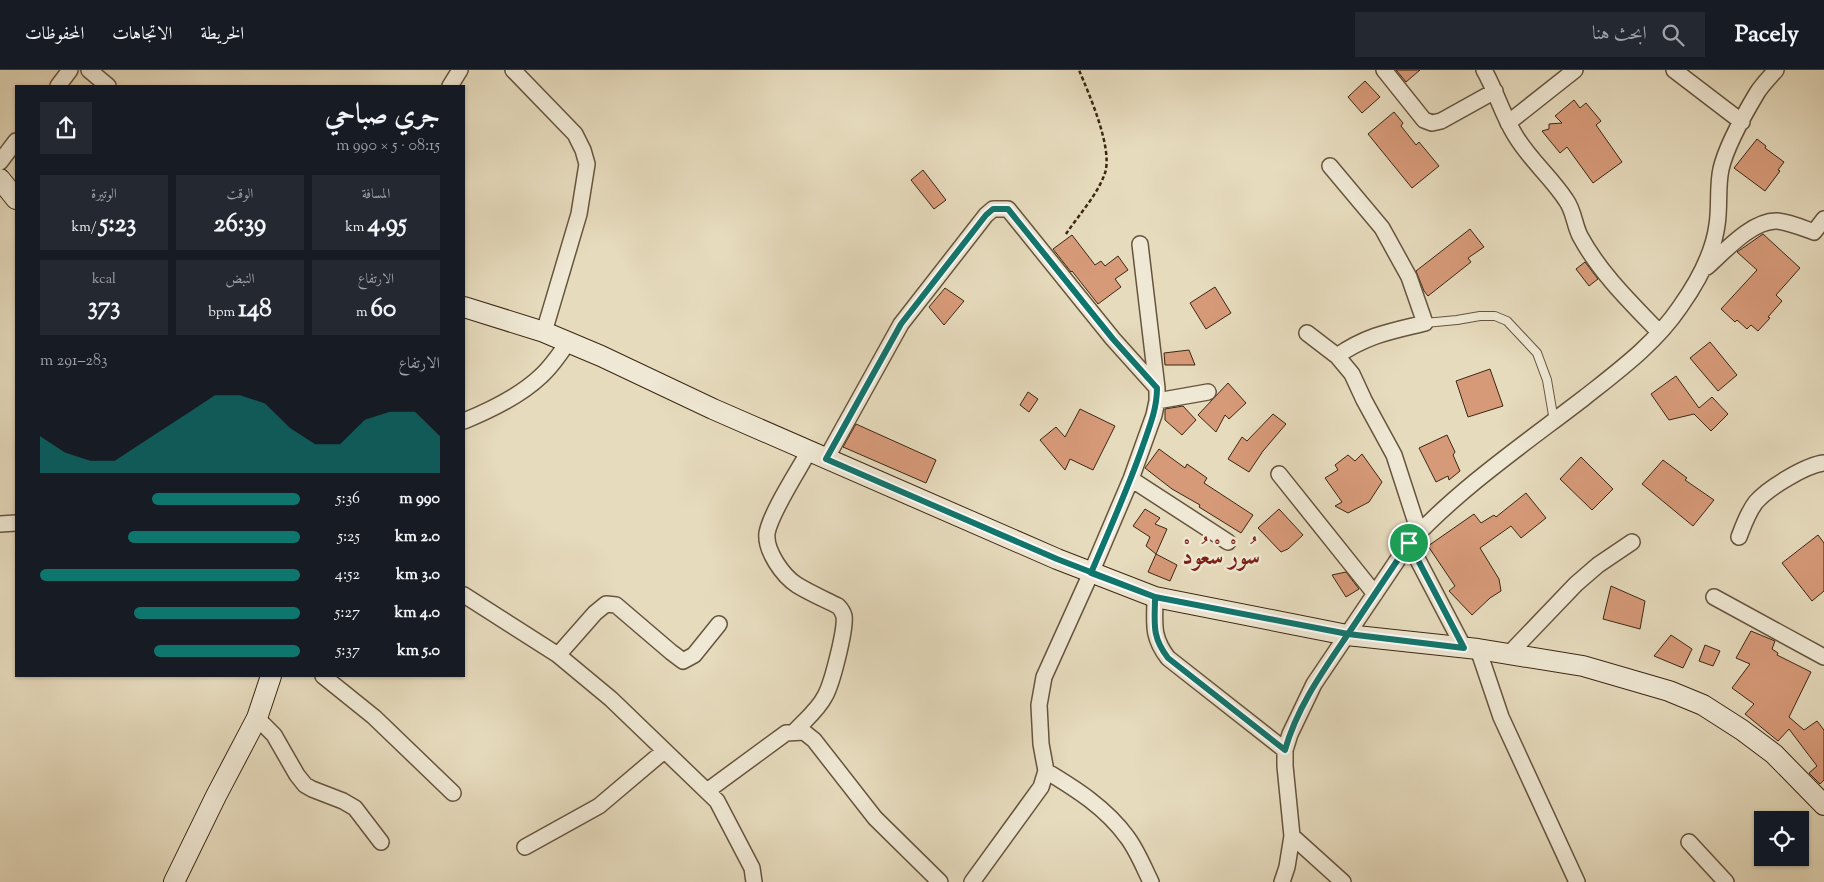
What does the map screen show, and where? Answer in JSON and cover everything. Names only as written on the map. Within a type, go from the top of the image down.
[{"type":"street","points":[[59,85],[70,70]]},
{"type":"street","points":[[90,70],[107,85]]},
{"type":"street","points":[[451,85],[460,70]]},
{"type":"street","points":[[513,70],[574,134],[583,150],[587,164],[579,214],[544,332]]},
{"type":"street","points":[[1384,70],[1424,120],[1432,123],[1440,121],[1494,90]]},
{"type":"street","points":[[1484,70],[1508,123],[1527,154],[1567,201],[1580,235],[1598,263],[1613,283],[1659,332]]},
{"type":"street","points":[[1508,123],[1575,70]]},
{"type":"street","points":[[1674,70],[1742,122]]},
{"type":"street","points":[[1282,882],[1287,867],[1292,836],[1285,750],[1290,734],[1314,684],[1414,538],[1427,522],[1480,478],[1619,370],[1659,332],[1680,308],[1702,272],[1712,250],[1717,225],[1721,169],[1726,154],[1757,92],[1776,70]]},
{"type":"street","points":[[0,162],[15,142]]},
{"type":"street","points":[[1330,166],[1382,228],[1409,277],[1426,322],[1368,338],[1352,345],[1337,356]]},
{"type":"street","points":[[0,179],[15,198]]},
{"type":"street","points":[[794,732],[818,707],[827,694],[837,657],[844,618],[838,606],[796,584],[785,574],[776,562],[767,534],[775,514],[818,455],[901,324],[986,215],[993,209],[1008,209],[1157,394]]},
{"type":"street","points":[[1702,272],[1754,227],[1766,222],[1777,221],[1819,234],[1824,219]]},
{"type":"street","points":[[972,882],[1041,787],[1046,771],[1041,744],[1040,692],[1044,677],[1131,479],[1154,415],[1157,394],[1140,244]]},
{"type":"street","points":[[465,307],[544,332],[602,356],[713,409],[818,455],[1091,573],[1155,597],[1348,634],[1471,649],[1583,666],[1669,691],[1703,705],[1742,730],[1774,754],[1824,805]]},
{"type":"street","points":[[1307,333],[1337,356],[1352,374],[1394,455],[1414,538],[1471,649],[1577,882]]},
{"type":"street","points":[[465,421],[522,391],[541,376],[568,342]]},
{"type":"street","points":[[1157,394],[1208,392]]},
{"type":"street","points":[[1739,537],[1747,516],[1758,500],[1798,472],[1814,464],[1824,463]]},
{"type":"street","points":[[1279,474],[1375,594]]},
{"type":"street","points":[[1131,479],[1228,542]]},
{"type":"street","points":[[0,524],[15,523]]},
{"type":"street","points":[[1508,655],[1576,584],[1598,565],[1632,542]]},
{"type":"street","points":[[465,596],[558,655],[611,699],[707,791],[717,801],[752,868],[754,882]]},
{"type":"street","points":[[1155,597],[1154,634],[1159,646],[1168,658],[1285,750]]},
{"type":"street","points":[[1714,597],[1824,657]]},
{"type":"street","points":[[558,655],[601,607],[606,604],[616,605],[683,661],[694,654],[719,624]]},
{"type":"street","points":[[174,882],[257,718],[271,677]]},
{"type":"street","points":[[324,677],[374,717],[453,793]]},
{"type":"street","points":[[257,718],[274,735],[297,775],[305,785],[312,790],[343,801],[355,808],[381,842]]},
{"type":"street","points":[[707,791],[786,733],[804,732],[814,740],[875,818],[940,882]]},
{"type":"street","points":[[525,847],[599,806],[664,751]]},
{"type":"street","points":[[1046,771],[1076,788],[1098,806],[1128,838],[1151,882]]},
{"type":"street","points":[[1292,836],[1343,882]]},
{"type":"street","points":[[1689,842],[1726,882]]},
{"type":"lane","points":[[1426,322],[1480,316],[1495,316],[1507,321],[1537,353],[1547,380],[1554,421]]},
{"type":"path","points":[[1066,234],[1106,172],[1107,154],[1095,111],[1079,70]]},
{"type":"building","points":[[1396,70],[1420,70],[1406,82]]},
{"type":"building","points":[[1365,81],[1380,97],[1362,113],[1348,97]]},
{"type":"building","points":[[1574,100],[1580,108],[1586,103],[1601,121],[1596,125],[1622,162],[1593,183],[1567,147],[1560,153],[1542,131],[1549,129],[1549,124],[1562,123],[1555,116]]},
{"type":"building","points":[[1394,112],[1403,123],[1401,126],[1416,145],[1419,142],[1439,166],[1412,188],[1368,134]]},
{"type":"building","points":[[1757,139],[1766,146],[1765,148],[1784,162],[1778,170],[1780,171],[1765,191],[1734,168]]},
{"type":"building","points":[[923,170],[946,200],[934,209],[911,180]]},
{"type":"building","points":[[1470,229],[1484,247],[1468,258],[1471,262],[1428,296],[1416,271]]},
{"type":"building","points":[[1763,234],[1800,268],[1776,295],[1782,301],[1758,331],[1751,325],[1747,329],[1737,320],[1735,322],[1721,309],[1757,270],[1737,252]]},
{"type":"building","points":[[1072,235],[1095,265],[1101,261],[1105,266],[1118,256],[1128,270],[1115,279],[1121,287],[1098,304],[1053,249]]},
{"type":"building","points":[[1585,262],[1598,279],[1589,286],[1576,269]]},
{"type":"building","points":[[1215,287],[1231,313],[1206,329],[1190,303]]},
{"type":"building","points":[[945,288],[964,301],[944,325],[929,307]]},
{"type":"building","points":[[1710,342],[1737,375],[1718,391],[1690,358]]},
{"type":"building","points":[[1189,350],[1195,365],[1165,365],[1164,353]]},
{"type":"building","points":[[1490,369],[1503,406],[1468,417],[1456,381]]},
{"type":"building","points":[[1676,376],[1699,408],[1712,397],[1728,414],[1711,431],[1694,414],[1669,420],[1651,394]]},
{"type":"building","points":[[1228,383],[1246,403],[1229,419],[1225,415],[1216,432],[1198,415]]},
{"type":"building","points":[[1028,392],[1038,399],[1029,412],[1020,405]]},
{"type":"building","points":[[1183,406],[1196,420],[1182,435],[1165,420],[1165,409]]},
{"type":"building","points":[[1080,409],[1115,426],[1093,470],[1070,459],[1065,470],[1040,440],[1056,427],[1065,437]]},
{"type":"building","points":[[1273,414],[1286,424],[1263,451],[1249,472],[1228,459],[1242,437],[1247,441]]},
{"type":"building","points":[[856,424],[936,460],[926,483],[843,447]]},
{"type":"building","points":[[1447,435],[1455,452],[1453,455],[1460,471],[1449,480],[1448,476],[1436,482],[1419,448]]},
{"type":"building","points":[[1159,449],[1185,468],[1187,464],[1207,478],[1204,483],[1253,515],[1241,533],[1199,507],[1200,505],[1172,489],[1145,468]]},
{"type":"building","points":[[1362,454],[1382,482],[1369,502],[1348,513],[1335,506],[1342,502],[1325,478],[1338,470],[1335,465],[1348,455],[1355,461]]},
{"type":"building","points":[[1581,457],[1613,489],[1592,510],[1560,479]]},
{"type":"building","points":[[1663,460],[1687,478],[1685,480],[1714,500],[1693,526],[1642,484]]},
{"type":"building","points":[[1526,493],[1546,518],[1521,538],[1511,526],[1480,548],[1499,579],[1501,591],[1490,598],[1472,615],[1449,591],[1455,586],[1428,546],[1474,514],[1481,523],[1494,515],[1496,517]]},
{"type":"building","points":[[1145,509],[1160,518],[1155,524],[1167,529],[1156,554],[1146,546],[1150,537],[1133,526]]},
{"type":"building","points":[[1279,509],[1303,535],[1288,549],[1281,552],[1258,528]]},
{"type":"building","points":[[1818,535],[1824,543],[1824,591],[1812,601],[1782,563]]},
{"type":"building","points":[[1156,554],[1177,565],[1170,581],[1148,572]]},
{"type":"building","points":[[1346,572],[1359,589],[1346,597],[1332,575]]},
{"type":"building","points":[[1611,586],[1645,601],[1640,629],[1603,619]]},
{"type":"building","points":[[1751,631],[1775,641],[1772,649],[1778,653],[1777,655],[1811,672],[1789,717],[1804,730],[1817,721],[1824,730],[1824,780],[1820,784],[1809,773],[1817,766],[1789,729],[1778,741],[1745,714],[1754,704],[1732,688],[1750,664],[1736,658]]},
{"type":"building","points":[[1671,635],[1692,649],[1683,668],[1654,656]]},
{"type":"building","points":[[1705,645],[1720,651],[1713,666],[1699,661]]},
{"type":"district","name":"سُورْ سْعُودْ","points":[[1221,556]]},
{"type":"route","points":[[1409,543],[1348,634],[1155,597],[1091,573],[1057,559],[826,459],[901,324],[986,215],[993,209],[1008,209],[1113,339],[1157,388],[1154,415],[1131,479],[1091,573],[1155,597],[1154,634],[1159,646],[1168,658],[1285,750],[1290,734],[1314,684],[1348,634],[1464,648],[1409,543]]}]
